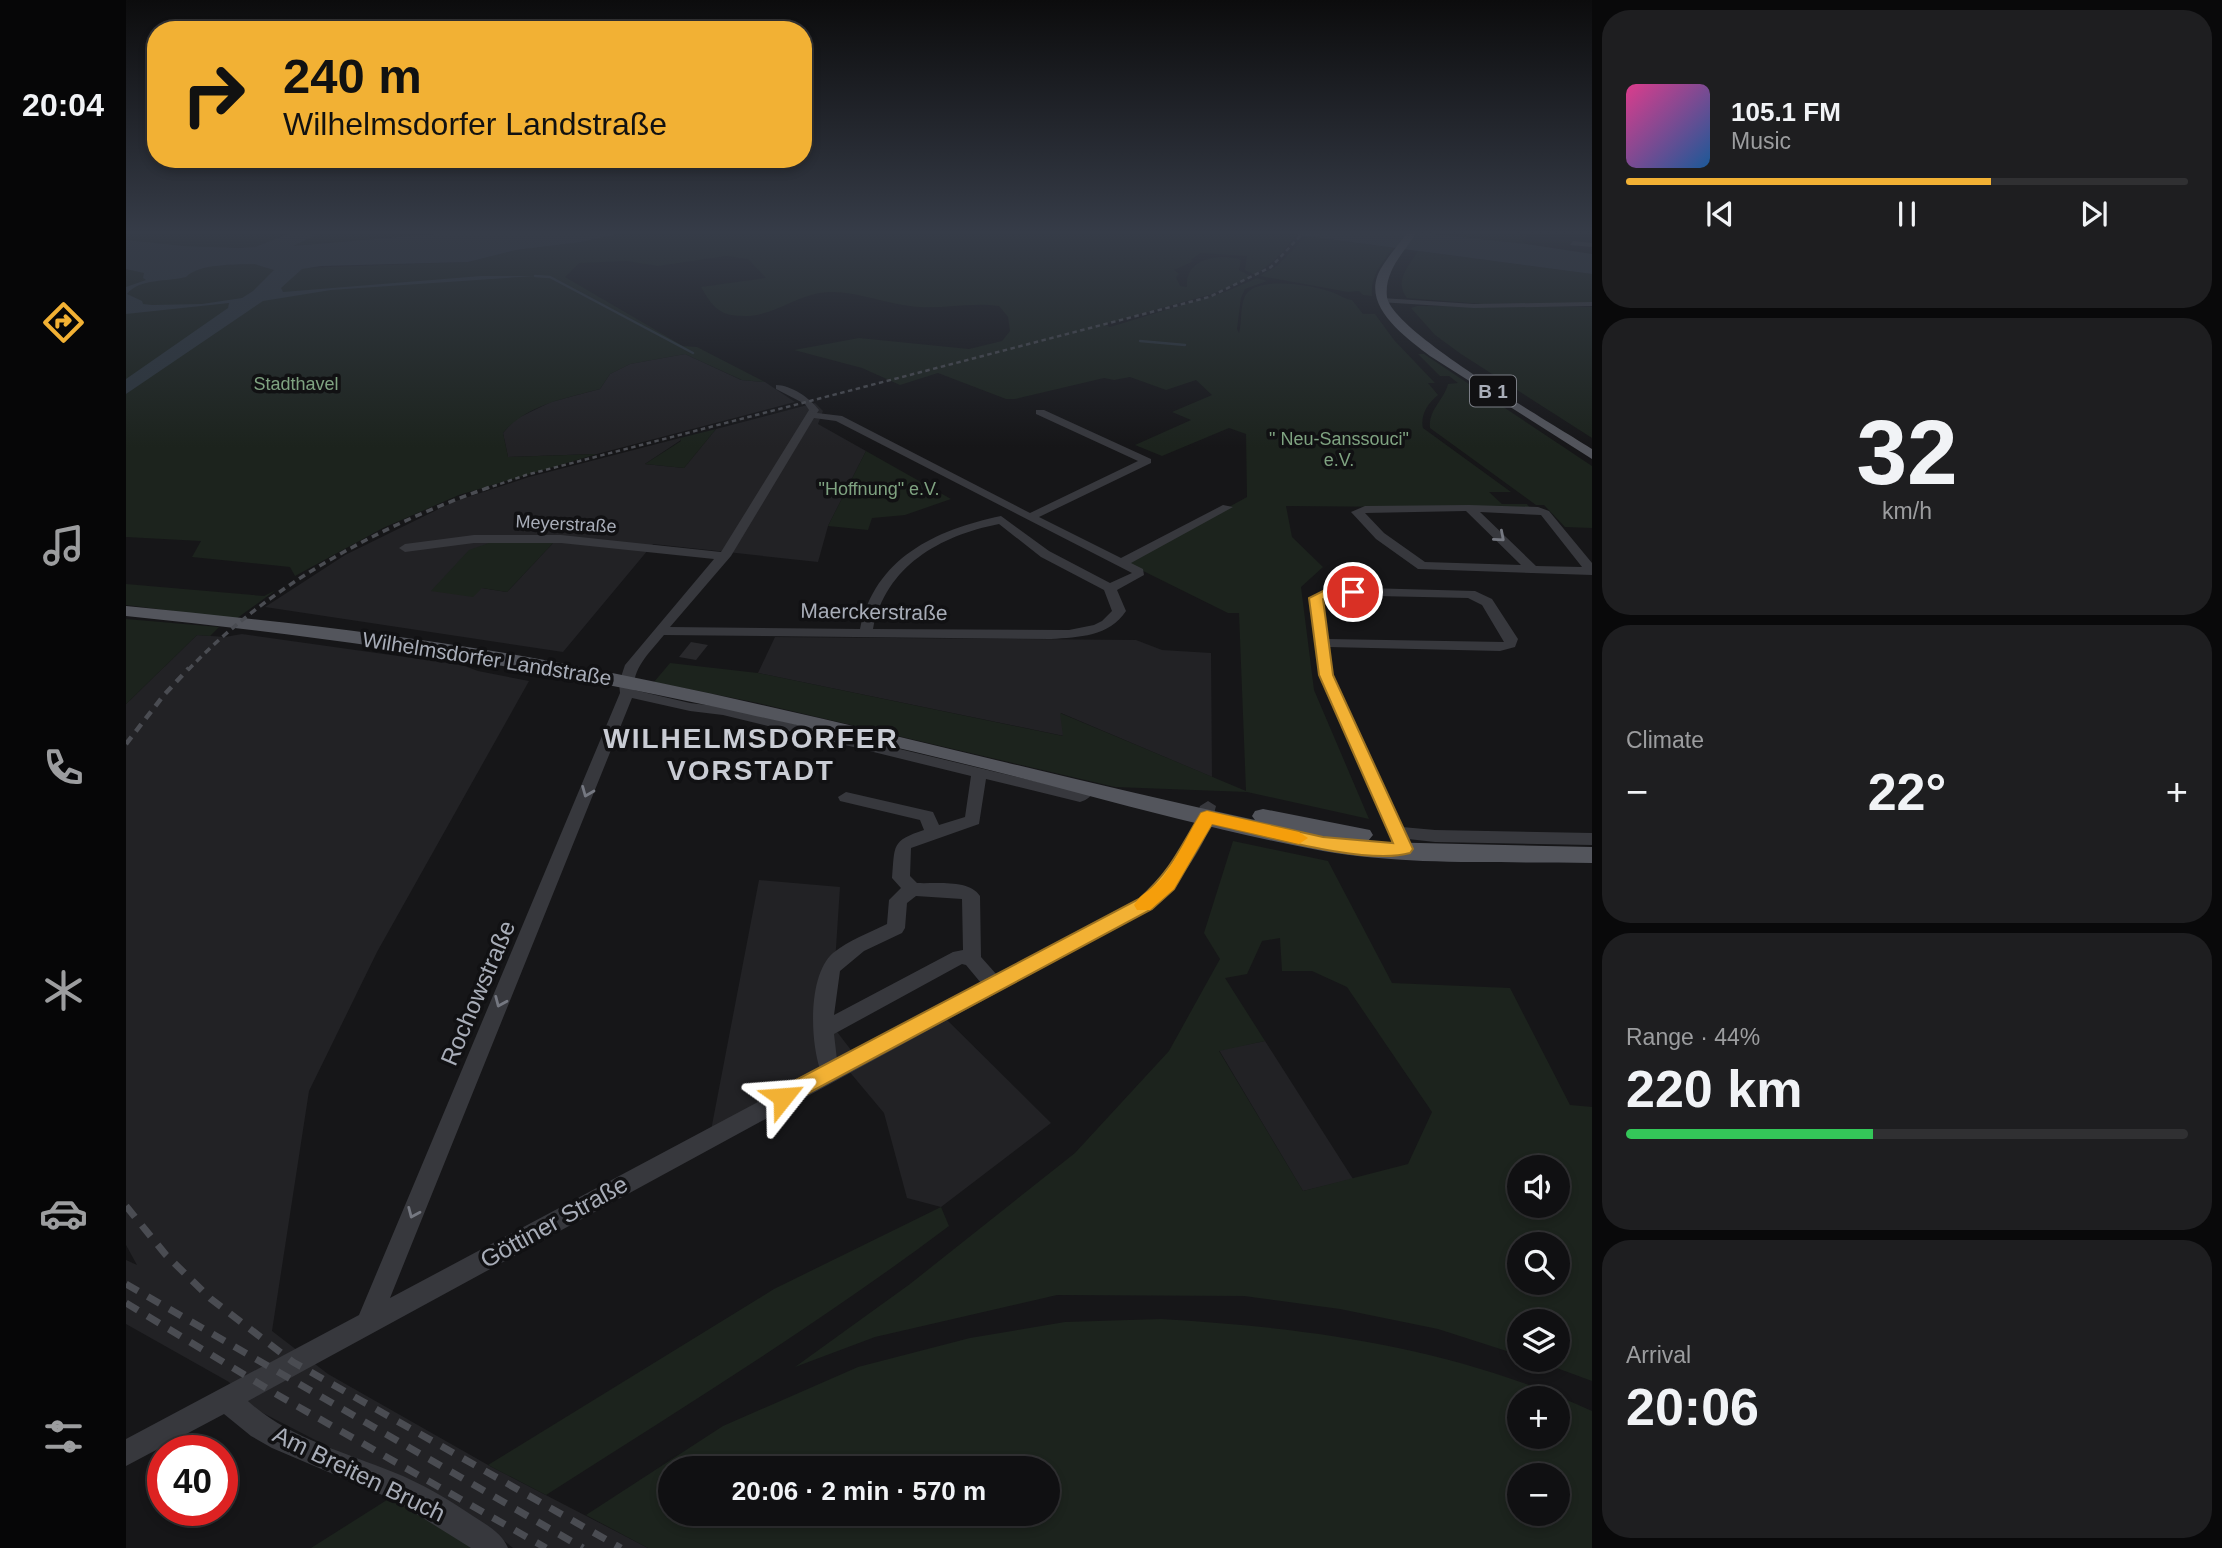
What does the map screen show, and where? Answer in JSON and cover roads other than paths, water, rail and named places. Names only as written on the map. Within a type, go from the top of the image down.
[{"type":"main road","name":"B 1","points":[[1390,303],[1409,334],[1434,353],[1592,455]]},
{"type":"main road","name":"B 1","points":[[1391,303],[1421,335],[1592,447]]},
{"type":"main road","name":"Wilhelmsdorfer Landstraße","points":[[126,611],[358,637],[550,667],[626,687],[719,700],[972,768],[1093,789],[1128,800],[1251,820],[1323,843],[1377,850],[1401,840],[1592,855]]},
{"type":"street","points":[[1434,303],[1474,306],[1592,304]]},
{"type":"street","points":[[626,687],[632,665],[716,563],[725,556],[811,415],[813,405],[779,387]]},
{"type":"street","points":[[1030,517],[1147,461],[1040,412]]},
{"type":"street","points":[[811,415],[838,418],[1139,572],[1138,575],[1110,588],[1045,554],[1001,520],[978,523],[952,533],[908,558],[885,583],[868,616],[866,632]]},
{"type":"street","points":[[1122,564],[1227,507]]},
{"type":"street","points":[[1469,508],[1531,568]]},
{"type":"street","points":[[1365,509],[1538,510],[1545,513],[1592,571],[1422,566],[1380,537],[1357,512],[1365,509]]},
{"type":"street","name":"Meyerstraße","points":[[405,548],[474,539],[569,539],[725,556]]},
{"type":"street","name":"Maerckerstraße","points":[[662,631],[1051,635],[1101,627],[1116,617],[1118,605],[1110,588]]},
{"type":"street","points":[[1321,643],[1500,647],[1510,644],[1511,639],[1488,602],[1470,594],[1329,592],[1316,598],[1321,643],[1326,675],[1401,840],[1435,836],[1592,839]]},
{"type":"street","name":"Rochowstraße","points":[[368,1322],[626,687]]},
{"type":"street","points":[[912,889],[901,878],[903,846],[909,841],[973,820],[972,768]]},
{"type":"street","points":[[846,797],[927,816],[934,834]]},
{"type":"street","name":"Göttiner Straße","points":[[126,1453],[1145,904],[1167,884],[1198,836],[1207,811]]},
{"type":"street","points":[[831,1071],[825,1057],[823,1030],[831,965],[897,928],[898,900],[912,889],[965,892],[971,896],[972,959],[993,984]]},
{"type":"street","points":[[823,1030],[960,957],[972,959]]},
{"type":"street","name":"Am Breiten Bruch","points":[[226,1398],[240,1415],[327,1461],[394,1486],[481,1537],[494,1548]]},
{"type":"waterway","points":[[599,303],[693,353]]},
{"type":"waterway","points":[[1140,341],[1185,345]]},
{"type":"railway","points":[[485,489],[526,475],[1185,303]]},
{"type":"railway","points":[[188,670],[254,611],[328,561],[408,520],[490,487]]},
{"type":"railway","points":[[126,744],[189,668]]},
{"type":"railway","points":[[126,1206],[166,1255],[211,1299],[293,1362],[621,1548]]},
{"type":"railway","points":[[126,1284],[583,1548]]},
{"type":"railway","points":[[126,1303],[276,1394],[546,1548]]},
{"type":"district","name":"WILHELMSDORFER VORSTADT","points":[[751,754]]},
{"type":"park label","name":"Stadthavel","points":[[296,384]]},
{"type":"park label","name":"\" Neu-Sanssouci\" e.V.","points":[[1339,450]]},
{"type":"park label","name":"\"Hoffnung\" e.V.","points":[[879,489]]}]
